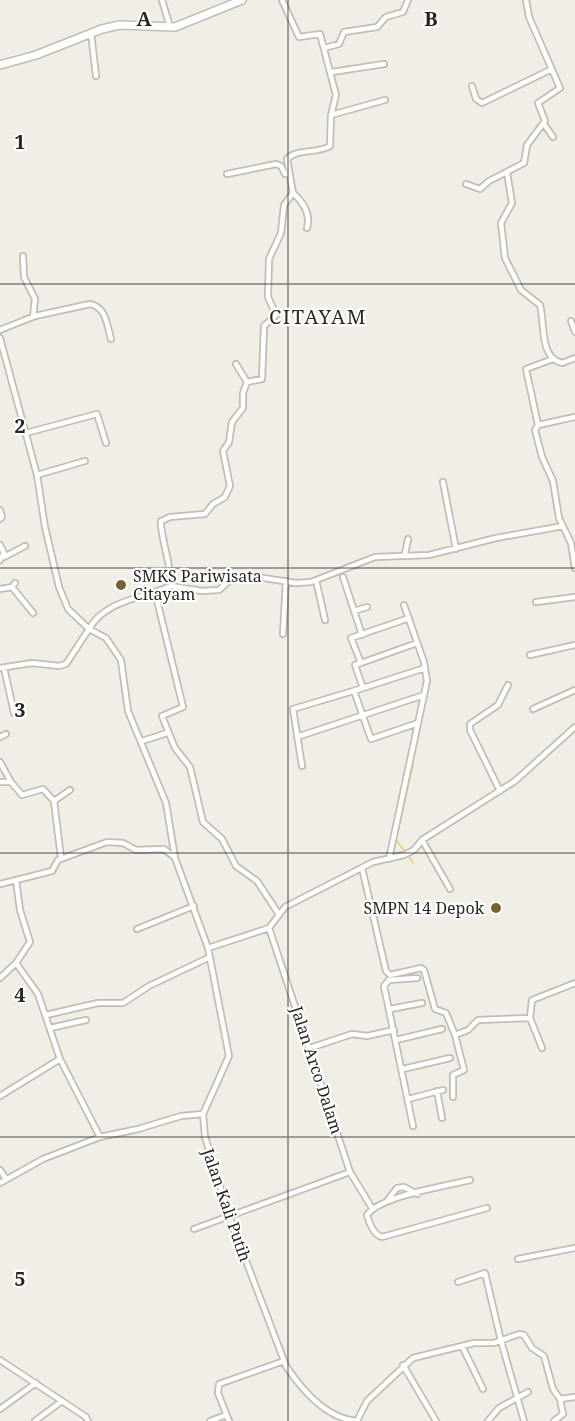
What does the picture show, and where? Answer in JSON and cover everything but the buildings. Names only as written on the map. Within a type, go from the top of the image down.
[{"type":"main road","points":[[0,65],[36,55],[91,33],[120,26],[170,27],[199,19],[242,0]]},
{"type":"street","points":[[162,0],[170,27]]},
{"type":"street","points":[[282,0],[298,36],[320,34],[332,72],[337,99],[331,115],[330,146],[290,156],[287,159],[293,193],[304,205],[309,221],[307,228]]},
{"type":"street","points":[[324,48],[339,44],[344,32],[377,27],[386,17],[401,14],[408,0]]},
{"type":"street","points":[[466,184],[480,189],[489,181],[524,163],[527,145],[544,124],[545,119],[538,104],[560,88],[529,17],[526,0]]},
{"type":"street","points":[[91,33],[96,75]]},
{"type":"street","points":[[332,72],[384,64]]},
{"type":"street","points":[[472,86],[476,99],[482,103],[552,69]]},
{"type":"street","points":[[331,115],[385,100]]},
{"type":"street","points":[[544,124],[553,137]]},
{"type":"street","points":[[227,174],[276,164],[281,166],[285,174],[289,174]]},
{"type":"street","points":[[507,172],[512,199],[501,223],[503,249],[517,285],[526,296],[540,305],[546,345],[553,359],[562,363],[575,358]]},
{"type":"street","points":[[247,382],[262,379],[264,374],[264,326],[276,315],[268,297],[270,259],[281,233],[284,204],[293,193]]},
{"type":"street","points":[[23,256],[24,277],[34,299],[33,317]]},
{"type":"street","points":[[0,330],[33,317],[84,304],[94,305],[104,313],[111,339]]},
{"type":"street","points":[[571,321],[575,332]]},
{"type":"street","points":[[0,338],[38,475],[45,527],[63,600],[68,609],[89,629],[106,638],[119,654],[123,666],[128,711],[166,803],[175,858],[209,952],[229,1056],[203,1114],[181,1116],[100,1137],[43,1159],[0,1183]]},
{"type":"street","points":[[538,425],[526,369],[553,359]]},
{"type":"street","points":[[236,364],[247,382]]},
{"type":"street","points":[[171,586],[168,557],[160,524],[165,518],[205,514],[228,493],[230,486],[223,451],[229,442],[232,422],[243,408],[243,393],[247,382]]},
{"type":"street","points":[[26,433],[97,414],[105,443]]},
{"type":"street","points":[[575,417],[538,425],[534,430],[553,481],[559,518],[571,543],[575,565]]},
{"type":"street","points":[[38,475],[85,461]]},
{"type":"street","points":[[443,482],[456,549]]},
{"type":"street","points":[[0,510],[2,515],[0,519]]},
{"type":"street","points":[[14,713],[2,668],[32,663],[59,666],[66,664],[98,617],[124,601],[171,586],[202,591],[219,590],[232,578],[244,575],[286,581],[316,580],[375,557],[429,555],[503,537],[563,526]]},
{"type":"street","points":[[405,555],[408,539]]},
{"type":"street","points":[[0,544],[2,558],[25,546]]},
{"type":"street","points":[[343,577],[362,634]]},
{"type":"street","points":[[316,580],[326,620]]},
{"type":"street","points":[[283,634],[286,581]]},
{"type":"street","points":[[0,590],[14,585],[33,613]]},
{"type":"street","points":[[154,592],[183,707],[162,716],[167,733],[190,767],[203,822],[222,839],[236,866],[257,882],[278,913]]},
{"type":"street","points":[[536,602],[575,597]]},
{"type":"street","points":[[389,859],[427,681],[425,668],[404,605]]},
{"type":"street","points":[[354,611],[367,607]]},
{"type":"street","points":[[361,663],[351,638],[409,618]]},
{"type":"street","points":[[363,688],[355,665],[417,643]]},
{"type":"street","points":[[530,655],[575,645]]},
{"type":"street","points":[[302,766],[292,709],[425,668]]},
{"type":"street","points":[[500,791],[470,730],[470,724],[498,705],[508,685]]},
{"type":"street","points":[[354,690],[371,739],[418,723]]},
{"type":"street","points":[[532,709],[575,690]]},
{"type":"street","points":[[297,737],[424,695]]},
{"type":"street","points":[[46,1015],[98,1003],[123,1003],[209,952],[269,928],[278,913],[285,907],[362,868],[414,850],[422,840],[500,791],[575,727]]},
{"type":"street","points":[[142,741],[167,733]]},
{"type":"street","points":[[0,737],[6,734]]},
{"type":"street","points":[[0,762],[10,782],[20,794],[43,789],[54,801],[61,858]]},
{"type":"street","points":[[0,782],[10,782]]},
{"type":"street","points":[[54,801],[70,790]]},
{"type":"street","points":[[422,840],[450,889]]},
{"type":"street","points":[[1,882],[52,871],[56,861],[98,843],[116,842],[135,850],[164,849],[175,858]]},
{"type":"street","points":[[362,868],[386,971],[390,975],[421,968],[424,970],[435,1009],[446,1013],[455,1035],[464,1070],[453,1075],[453,1097]]},
{"type":"street","points":[[0,978],[16,963],[30,942],[20,910],[16,880]]},
{"type":"street","points":[[137,929],[194,906]]},
{"type":"street","name":"Jalan Arco Dalam","points":[[269,928],[350,1172],[372,1208]]},
{"type":"street","points":[[16,963],[33,985],[46,1015],[60,1059],[100,1137]]},
{"type":"street","points":[[413,1126],[385,983],[389,980],[417,978]]},
{"type":"street","points":[[542,1048],[530,1018],[532,1000],[575,983]]},
{"type":"street","points":[[390,1009],[422,1003]]},
{"type":"street","points":[[455,1035],[468,1030],[478,1020],[530,1018]]},
{"type":"street","points":[[50,1028],[86,1020]]},
{"type":"street","points":[[396,1040],[442,1029]]},
{"type":"street","points":[[310,1048],[352,1034],[367,1036],[394,1030]]},
{"type":"street","points":[[403,1069],[450,1058]]},
{"type":"street","points":[[0,1096],[60,1059]]},
{"type":"street","points":[[408,1099],[443,1090]]},
{"type":"street","points":[[437,1091],[442,1118]]},
{"type":"street","name":"Jalan Kali Putih","points":[[203,1114],[205,1137],[229,1216],[284,1361],[298,1383],[323,1407],[344,1419],[356,1421]]},
{"type":"street","points":[[0,1170],[6,1179]]},
{"type":"street","points":[[194,1229],[350,1172]]},
{"type":"street","points":[[470,1179],[387,1201],[372,1208],[367,1218],[376,1234],[382,1238],[487,1208]]},
{"type":"street","points":[[387,1201],[397,1188],[404,1187],[417,1194]]},
{"type":"street","points":[[518,1258],[575,1248]]},
{"type":"street","points":[[458,1282],[485,1273],[501,1341],[524,1421]]},
{"type":"street","points":[[356,1421],[367,1401],[403,1365],[424,1354],[501,1341],[519,1334],[524,1335],[532,1348],[544,1356],[553,1389],[560,1399],[565,1421]]},
{"type":"street","points":[[462,1346],[483,1389]]},
{"type":"street","points":[[0,1360],[88,1421]]},
{"type":"street","points":[[229,1421],[218,1393],[219,1384],[284,1361]]},
{"type":"street","points":[[403,1365],[436,1421]]},
{"type":"street","points":[[0,1409],[36,1383]]},
{"type":"street","points":[[489,1421],[499,1408],[528,1392]]},
{"type":"street","points":[[560,1399],[575,1397]]},
{"type":"street","points":[[35,1421],[62,1401]]},
{"type":"street","points":[[554,1421],[563,1414]]},
{"type":"street","points":[[210,1421],[226,1415]]},
{"type":"waterway","points":[[405,851],[396,840],[413,764]]},
{"type":"waterway","points":[[408,855],[413,863]]},
{"type":"place","name":"SMKS Pariwisata Citayam","points":[[121,585]]},
{"type":"place","name":"SMPN 14 Depok","points":[[496,908]]},
{"type":"district","name":"CITAYAM","points":[[318,317]]}]
